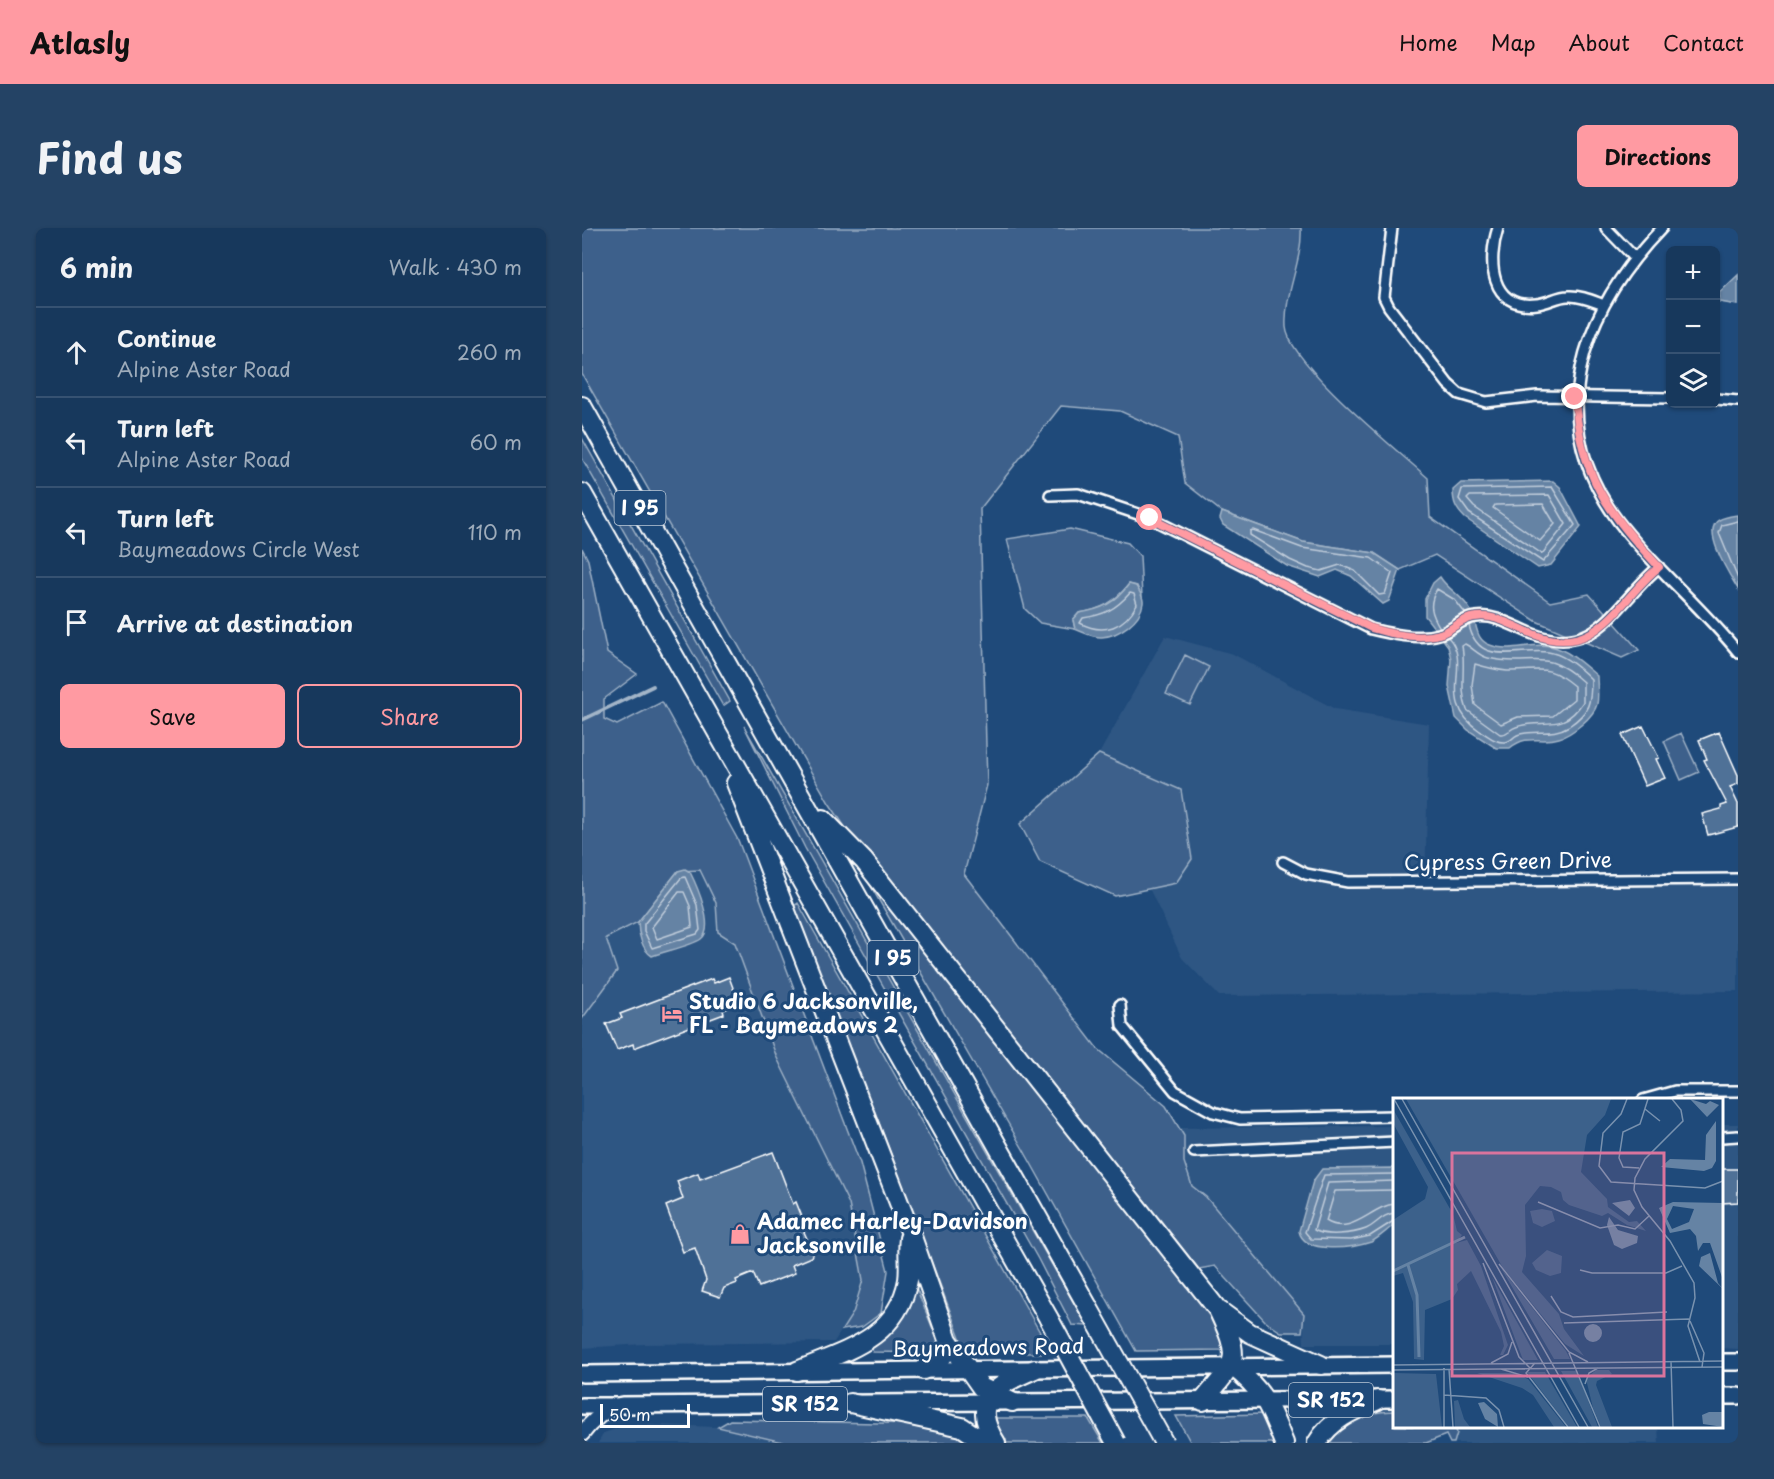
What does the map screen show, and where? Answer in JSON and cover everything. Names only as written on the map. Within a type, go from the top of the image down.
[{"type":"highway","name":"I 95","points":[[582,406],[806,801],[1164,1443]]},
{"type":"highway","name":"I 95","points":[[582,493],[1050,1319],[1116,1443]]},
{"type":"highway","points":[[714,726],[910,1231],[948,1340],[966,1369],[990,1398],[1012,1402]]},
{"type":"highway","points":[[806,801],[864,861],[1218,1310],[1234,1343],[1232,1366],[1203,1401]]},
{"type":"highway","points":[[797,1371],[866,1342],[890,1320],[906,1287],[910,1231]]},
{"type":"highway","points":[[1218,1310],[1250,1334],[1321,1365]]},
{"type":"highway","points":[[924,1370],[942,1360],[947,1350],[948,1340]]},
{"type":"highway","points":[[1232,1366],[1251,1380],[1267,1400],[1284,1443]]},
{"type":"highway","points":[[996,1443],[985,1426],[984,1417],[990,1398],[1007,1381],[1035,1369]]},
{"type":"highway","points":[[1317,1443],[1329,1426],[1349,1412],[1387,1399]]},
{"type":"highway","points":[[850,1403],[962,1427],[986,1443]]},
{"type":"main road","name":"Baymeadows Road","points":[[582,1374],[1393,1365]]},
{"type":"main road","name":"SR 152","points":[[582,1406],[850,1403],[990,1398]]},
{"type":"main road","name":"SR 152","points":[[1012,1402],[1387,1399]]},
{"type":"street","points":[[1392,228],[1384,297],[1389,308],[1448,384],[1459,394],[1486,402],[1537,396],[1666,398]]},
{"type":"street","points":[[1498,228],[1492,268],[1494,279],[1507,297],[1516,302],[1539,304],[1569,296],[1604,305]]},
{"type":"street","points":[[1606,228],[1634,257]]},
{"type":"street","points":[[1662,228],[1634,257],[1604,305],[1581,364],[1575,397],[1577,429],[1595,484],[1618,520],[1738,652]]},
{"type":"street","points":[[1720,399],[1738,401]]},
{"type":"street","points":[[1050,495],[1078,494],[1150,518],[1371,628],[1390,634],[1441,634],[1458,622],[1475,617],[1489,617],[1561,642],[1583,638],[1604,625],[1659,567]]},
{"type":"street","name":"Cypress Green Drive","points":[[1283,862],[1327,880],[1348,882],[1738,879]]},
{"type":"street","points":[[1119,1005],[1122,1026],[1175,1091],[1213,1112],[1240,1119],[1393,1116]]},
{"type":"street","points":[[1650,1098],[1675,1091],[1701,1095],[1738,1090]]},
{"type":"street","points":[[1723,1137],[1738,1136]]},
{"type":"street","points":[[1194,1152],[1393,1142]]},
{"type":"street","points":[[582,1434],[619,1405]]},
{"type":"shaded area","points":[[582,228],[1301,228],[1299,253],[1286,314],[1286,327],[1291,342],[1305,362],[1347,406],[1428,478],[1430,517],[1550,602],[1589,594],[1639,650],[1622,658],[1536,621],[1435,555],[1400,570],[1374,553],[1303,542],[1222,512],[1185,483],[1178,437],[1120,411],[1061,406],[980,509],[987,785],[964,874],[1097,1048],[1166,1106],[1184,1136],[1184,1162],[1192,1186],[1206,1197],[1304,1314],[1302,1332],[1281,1332],[1266,1322],[1215,1266],[1199,1269],[1019,1042],[862,852],[829,803],[582,374]]},
{"type":"shaded area","points":[[582,438],[730,701],[723,706],[582,458]]},
{"type":"shaded area","points":[[1070,529],[1128,543],[1140,556],[1142,597],[1137,586],[1129,584],[1107,604],[1079,613],[1073,620],[1075,629],[1040,623],[1025,609],[1007,539]]},
{"type":"shaded area","points":[[582,548],[588,560],[607,653],[637,674],[604,699],[604,719],[617,725],[662,702],[738,840],[860,1163],[888,1271],[881,1313],[862,1327],[842,1330],[853,1313],[863,1280],[849,1204],[777,1058],[735,943],[718,932],[716,903],[700,870],[678,871],[638,922],[606,938],[617,971],[582,1019]]},
{"type":"shaded area","points":[[1165,636],[1233,654],[1335,709],[1429,724],[1425,888],[1738,884],[1738,991],[1219,996],[1182,958],[1149,888],[1176,883],[1099,754]]},
{"type":"shaded area","points":[[1185,655],[1209,667],[1190,705],[1166,694]]},
{"type":"shaded area","points":[[744,726],[1087,1326],[1072,1325],[1038,1259],[805,848]]},
{"type":"shaded area","points":[[1681,733],[1699,772],[1681,780],[1664,741]]},
{"type":"shaded area","points":[[1099,754],[1181,790],[1192,859],[1176,883],[1115,896],[1040,862],[1020,824]]},
{"type":"shaded area","points":[[851,852],[1217,1324],[1223,1350],[1136,1351],[1023,1149]]},
{"type":"shaded area","points":[[685,869],[700,869],[716,903],[718,932],[735,943],[777,1058],[849,1204],[863,1280],[853,1313],[834,1342],[644,1344],[582,1348],[582,1017],[606,939],[638,922],[638,931],[647,953],[703,903],[690,872]]},
{"type":"shaded area","points":[[798,903],[1052,1353],[967,1353],[964,1348],[875,1112],[827,1005],[830,999],[794,906]]},
{"type":"shaded area","points":[[1723,1124],[1738,1124],[1738,1349],[1723,1348]]},
{"type":"shaded area","points":[[1393,1126],[1393,1344],[1304,1344],[1303,1314],[1206,1197],[1192,1186],[1184,1162],[1184,1137],[1178,1128]]},
{"type":"shaded area","points":[[915,1285],[939,1344],[938,1353],[873,1352],[870,1347]]},
{"type":"shaded area","points":[[1393,1411],[1393,1428],[1455,1428],[1457,1433],[1454,1443],[1450,1443],[1446,1435],[1426,1443],[1322,1443],[1329,1434],[1345,1422],[1373,1413]]},
{"type":"shaded area","points":[[1264,1414],[1275,1443],[1191,1443],[1176,1416]]},
{"type":"shaded area","points":[[990,1418],[1088,1418],[1103,1443],[1001,1443]]},
{"type":"shaded area","points":[[730,1420],[926,1424],[940,1426],[978,1443],[787,1443],[718,1427]]},
{"type":"shaded area","points":[[629,1424],[718,1427],[787,1443],[598,1443],[604,1433]]},
{"type":"shaded area","points":[[1455,1428],[1658,1428],[1659,1443],[1454,1443],[1457,1433]]},
{"type":"water","points":[[1738,275],[1738,305],[1720,302],[1720,292]]},
{"type":"water","points":[[1553,481],[1560,487],[1581,527],[1551,565],[1538,568],[1465,518],[1454,502],[1453,490],[1461,483]]},
{"type":"water","points":[[1222,512],[1303,542],[1374,553],[1400,570],[1389,601],[1383,604],[1351,576],[1337,570],[1320,577],[1287,566],[1223,525],[1220,519]]},
{"type":"water","points":[[1738,515],[1738,589],[1719,554],[1713,533],[1714,525],[1719,520]]},
{"type":"water","points":[[1440,577],[1468,606],[1479,635],[1485,642],[1505,648],[1543,645],[1557,648],[1575,658],[1597,676],[1597,704],[1587,720],[1564,736],[1552,740],[1523,741],[1510,748],[1496,748],[1468,730],[1456,718],[1449,686],[1451,659],[1448,646],[1425,616],[1425,599],[1433,583]]},
{"type":"water","points":[[1129,584],[1136,586],[1143,601],[1138,616],[1128,626],[1115,634],[1102,637],[1092,636],[1075,629],[1073,620],[1079,613],[1108,604]]},
{"type":"water","points":[[685,869],[690,872],[703,906],[706,916],[705,933],[697,942],[652,956],[641,941],[638,922],[678,871]]},
{"type":"water","points":[[1393,1168],[1393,1226],[1371,1242],[1353,1246],[1319,1247],[1303,1239],[1299,1231],[1313,1181],[1322,1169]]},
{"type":"building","points":[[1643,726],[1659,758],[1656,759],[1665,778],[1645,786],[1622,735]]},
{"type":"building","points":[[1719,732],[1738,775],[1738,784],[1730,787],[1738,804],[1738,827],[1708,835],[1702,814],[1721,809],[1721,806],[1727,804],[1704,760],[1707,759],[1699,740]]},
{"type":"building","name":"Studio 6 Jacksonville, FL - Baymeadows 2","points":[[729,977],[739,1004],[723,1010],[724,1014],[634,1048],[633,1044],[617,1050],[606,1024],[622,1018],[620,1014],[712,979],[714,983]]},
{"type":"building","name":"Adamec Harley-Davidson Jacksonville","points":[[773,1152],[793,1204],[796,1202],[804,1222],[800,1223],[813,1252],[811,1257],[792,1265],[795,1273],[759,1287],[753,1273],[724,1288],[720,1297],[702,1291],[706,1280],[695,1248],[683,1252],[666,1206],[683,1199],[677,1181],[698,1173],[700,1179]]},
{"type":"building","points":[[1723,1169],[1738,1169],[1738,1202],[1723,1203]]},
{"type":"waterway","points":[[582,720],[653,686]]},
{"type":"place","name":"Studio 6 Jacksonville, FL - Baymeadows 2","points":[[672,1014]]},
{"type":"place","name":"Adamec Harley-Davidson Jacksonville","points":[[740,1234]]},
{"type":"route","points":[[1150,518],[1371,628],[1390,634],[1424,636],[1441,634],[1458,622],[1475,617],[1489,617],[1535,635],[1561,642],[1583,638],[1604,625],[1659,567],[1618,520],[1595,484],[1587,467],[1577,429],[1575,397]]}]
